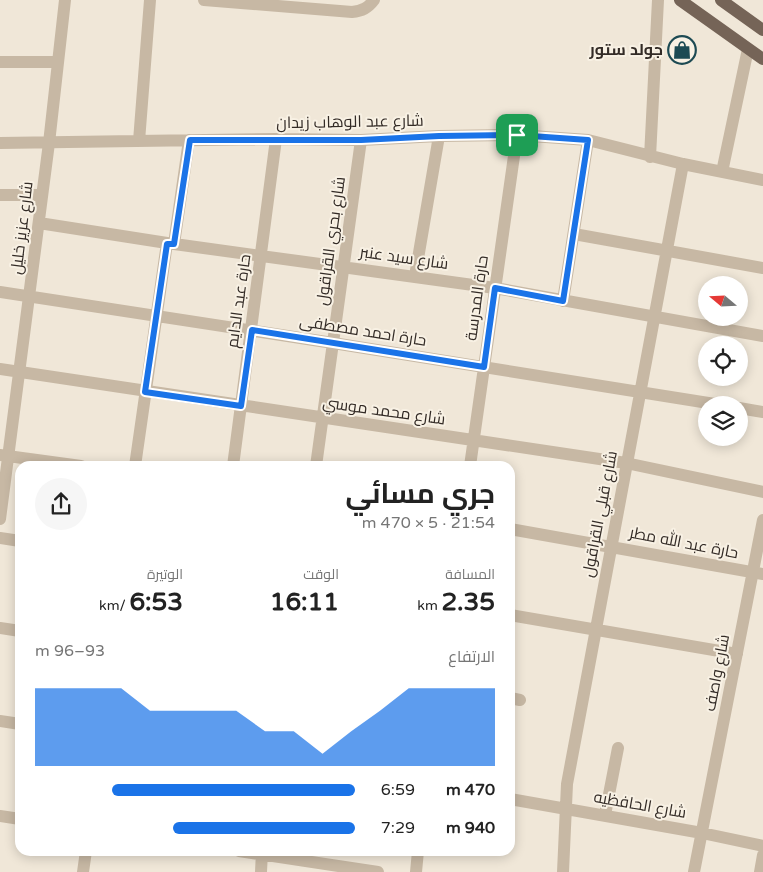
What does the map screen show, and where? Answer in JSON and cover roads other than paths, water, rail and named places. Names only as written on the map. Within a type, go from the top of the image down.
[{"type":"main road","points":[[680,0],[763,59]]},
{"type":"main road","points":[[721,0],[763,30]]},
{"type":"street","name":"شارع عزيز خليل","points":[[0,519],[4,455],[19,372],[39,223],[65,0]]},
{"type":"street","points":[[139,141],[150,0]]},
{"type":"street","points":[[204,0],[352,12],[367,8],[374,0]]},
{"type":"street","points":[[650,157],[658,0]]},
{"type":"street","points":[[722,172],[748,49]]},
{"type":"street","points":[[0,62],[58,62]]},
{"type":"street","name":"شارع عبد الوهاب زيدان","points":[[0,143],[276,139],[361,140],[517,135],[588,140],[650,157],[763,180]]},
{"type":"street","name":"حارة المدرسة","points":[[471,461],[517,135]]},
{"type":"street","points":[[415,276],[439,136]]},
{"type":"street","name":"حارة عبد الدايم","points":[[234,461],[276,139]]},
{"type":"street","points":[[136,461],[157,315],[190,140]]},
{"type":"street","name":"شارع بحري القراقول","points":[[317,461],[361,140]]},
{"type":"street","points":[[563,301],[588,140]]},
{"type":"street","name":"شارع قبلي القراقول","points":[[563,872],[567,808],[566,784],[683,164]]},
{"type":"street","points":[[0,195],[42,195]]},
{"type":"street","name":"شارع سيد عنبر","points":[[39,223],[171,244],[495,288],[763,336]]},
{"type":"street","points":[[574,234],[763,268]]},
{"type":"street","name":"حارة احمد مصطفى","points":[[0,292],[333,342],[698,401]]},
{"type":"street","name":"شارع محمد موسي","points":[[0,369],[626,463],[763,492]]},
{"type":"street","points":[[748,410],[763,412]]},
{"type":"street","points":[[4,455],[45,461]]},
{"type":"street","name":"شارع واصف","points":[[694,872],[737,654],[758,573],[763,520]]},
{"type":"street","name":"حارة عبد الله مطر","points":[[515,530],[758,573]]},
{"type":"street","points":[[0,538],[15,540]]},
{"type":"street","points":[[515,616],[595,628],[737,654]]},
{"type":"street","points":[[0,628],[15,630]]},
{"type":"street","points":[[0,721],[15,723]]},
{"type":"street","points":[[605,815],[618,748]]},
{"type":"street","name":"شارع الحافظيه","points":[[515,800],[702,833],[763,846]]},
{"type":"street","points":[[0,816],[15,818]]},
{"type":"street","points":[[760,872],[763,855]]},
{"type":"street","points":[[83,872],[85,856]]},
{"type":"street","points":[[261,872],[262,856]]},
{"type":"street","points":[[275,856],[333,869],[378,872]]},
{"type":"street","points":[[416,872],[418,856]]},
{"type":"place","name":"جولد ستور","points":[[682,50]]}]
